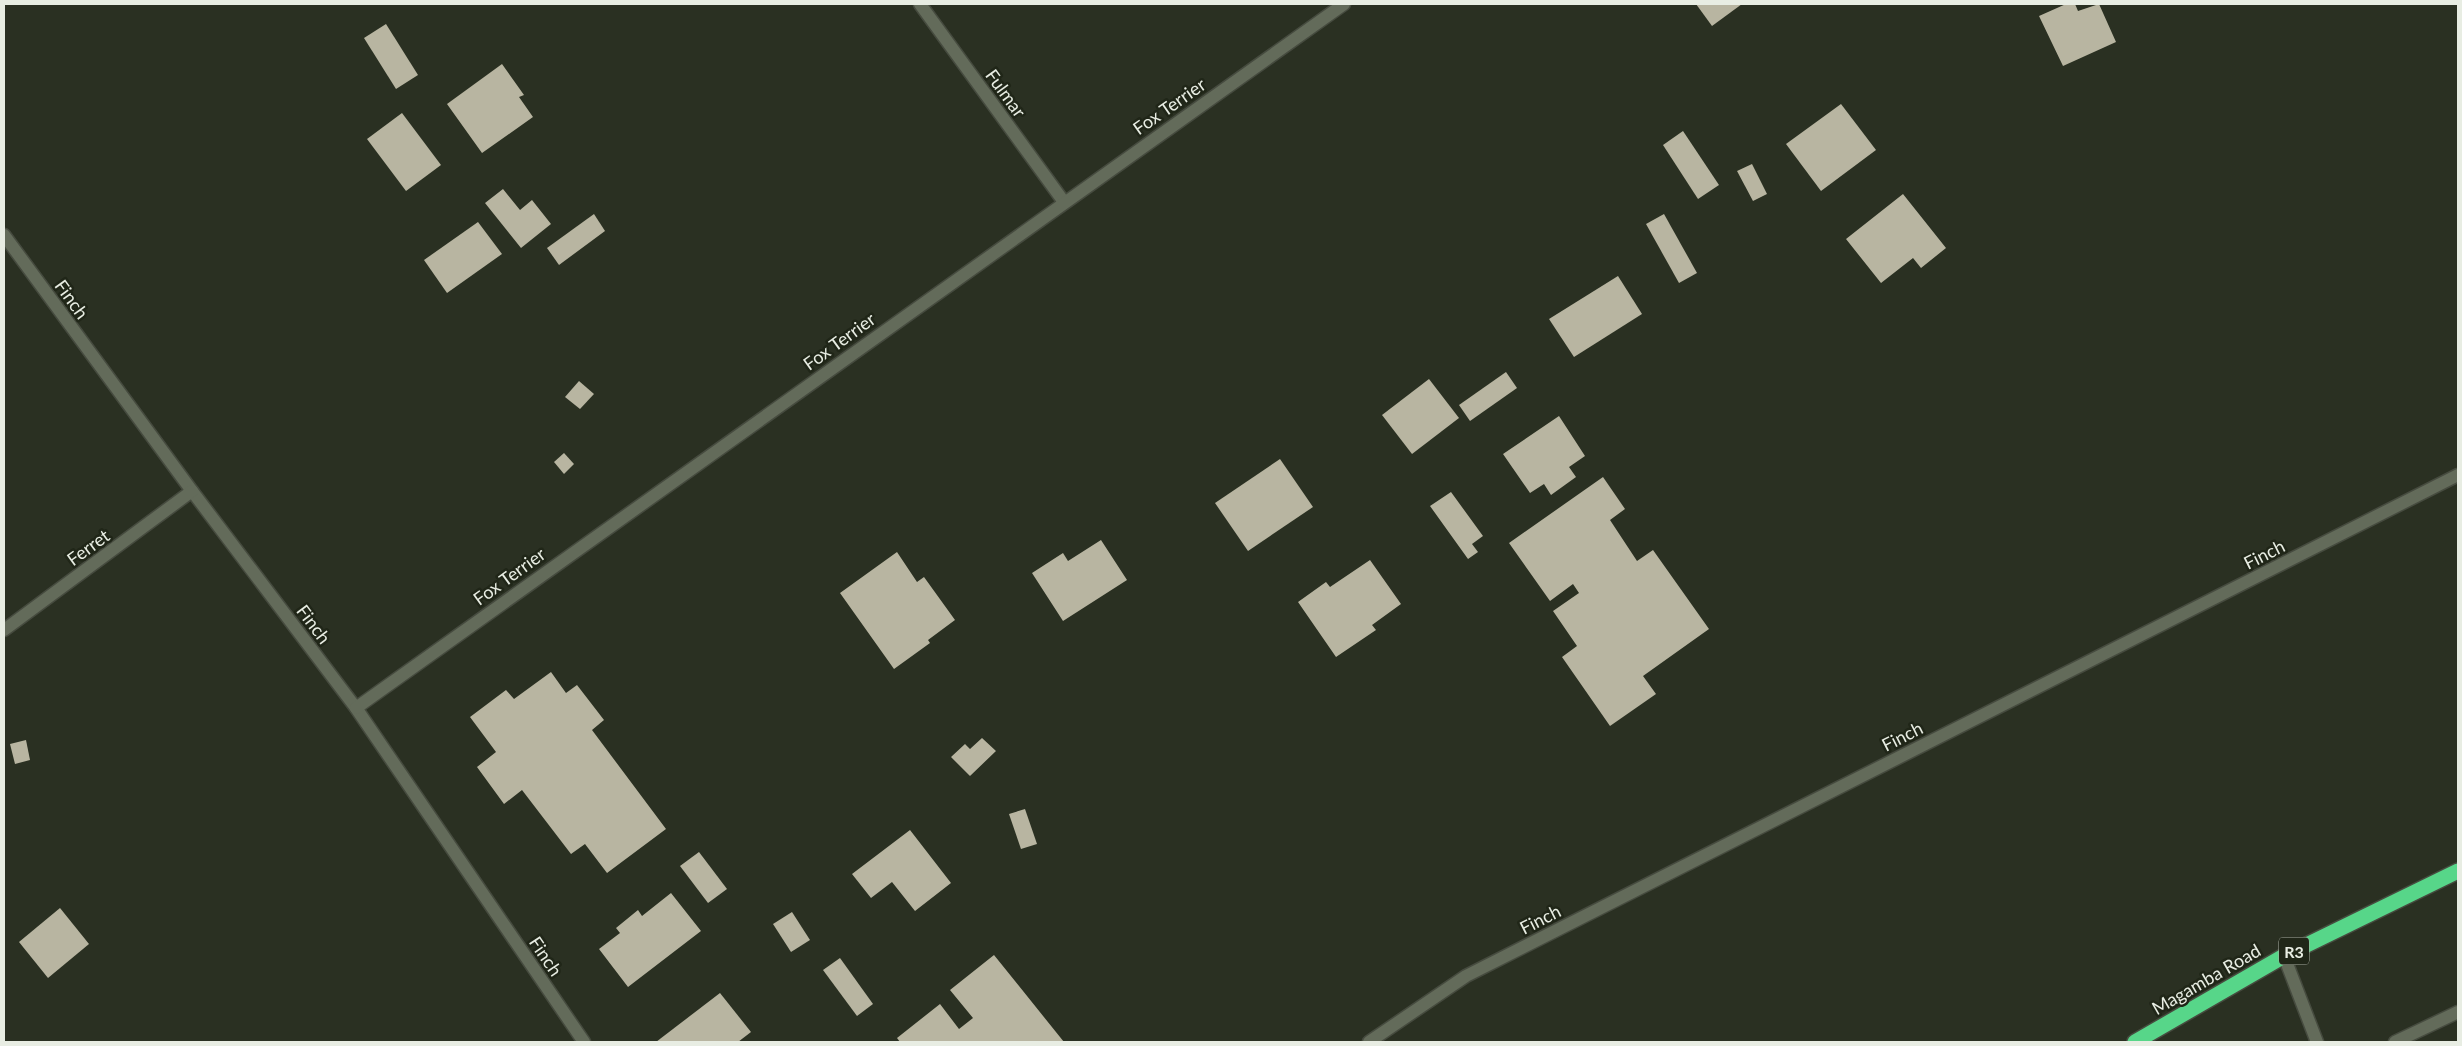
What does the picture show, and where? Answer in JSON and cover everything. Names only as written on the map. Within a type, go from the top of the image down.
[{"type":"highway","name":"Magamba Road","points":[[2135,1042],[2284,956],[2458,871]]},
{"type":"street","name":"Fulmar","points":[[920,4],[1064,202]]},
{"type":"street","name":"Fox Terrier","points":[[356,708],[1344,4]]},
{"type":"street","name":"Finch","points":[[4,235],[192,491],[356,708],[584,1042]]},
{"type":"street","name":"Finch","points":[[1370,1042],[1466,976],[2458,475]]},
{"type":"street","name":"Ferret","points":[[4,630],[192,491]]},
{"type":"street","points":[[2284,956],[2317,1042]]},
{"type":"street","points":[[2395,1042],[2458,1012]]},
{"type":"building","points":[[1696,4],[1742,4],[1712,26]]},
{"type":"building","points":[[2066,4],[2075,4],[2078,11],[2099,4],[2116,42],[2063,66],[2039,16]]},
{"type":"building","points":[[386,24],[418,75],[396,89],[364,38]]},
{"type":"building","points":[[502,64],[524,95],[519,97],[533,117],[482,153],[447,104]]},
{"type":"building","points":[[1841,104],[1876,150],[1821,191],[1786,144]]},
{"type":"building","points":[[402,113],[441,165],[406,191],[367,139]]},
{"type":"building","points":[[1683,131],[1719,185],[1698,199],[1663,145]]},
{"type":"building","points":[[1752,164],[1767,194],[1753,201],[1737,171]]},
{"type":"building","points":[[503,189],[520,210],[532,200],[551,224],[521,248],[485,203]]},
{"type":"building","points":[[1903,194],[1946,248],[1921,268],[1913,258],[1881,283],[1846,239]]},
{"type":"building","points":[[594,214],[605,231],[559,265],[547,248]]},
{"type":"building","points":[[1664,214],[1697,273],[1679,283],[1646,224]]},
{"type":"building","points":[[478,222],[502,254],[447,293],[424,260]]},
{"type":"building","points":[[1618,276],[1642,314],[1574,357],[1549,319]]},
{"type":"building","points":[[1506,372],[1517,388],[1470,421],[1459,405]]},
{"type":"building","points":[[1429,379],[1459,418],[1412,454],[1382,415]]},
{"type":"building","points":[[579,381],[594,394],[580,409],[565,397]]},
{"type":"building","points":[[1559,416],[1585,456],[1569,467],[1576,477],[1551,495],[1544,484],[1530,493],[1503,454]]},
{"type":"building","points":[[564,453],[574,464],[564,474],[554,462]]},
{"type":"building","points":[[1280,459],[1313,507],[1248,551],[1215,503]]},
{"type":"building","points":[[1603,477],[1625,509],[1610,520],[1637,561],[1653,550],[1709,629],[1643,676],[1656,694],[1610,726],[1562,657],[1577,646],[1553,611],[1579,593],[1573,584],[1550,601],[1509,543]]},
{"type":"building","points":[[1451,492],[1483,536],[1472,544],[1478,552],[1468,559],[1430,506]]},
{"type":"building","points":[[1101,540],[1127,580],[1063,621],[1032,573],[1063,553],[1068,561]]},
{"type":"building","points":[[897,552],[917,582],[924,577],[955,620],[928,640],[930,643],[894,669],[840,593]]},
{"type":"building","points":[[1370,560],[1401,604],[1372,625],[1376,630],[1336,657],[1298,602],[1326,582],[1330,587]]},
{"type":"building","points":[[551,672],[566,693],[577,685],[604,720],[592,730],[666,829],[607,873],[585,844],[571,854],[522,790],[504,804],[477,767],[496,752],[470,717],[506,690],[514,699]]},
{"type":"building","points":[[982,738],[996,751],[970,776],[951,757],[965,744],[970,749]]},
{"type":"building","points":[[26,740],[30,760],[15,764],[10,744]]},
{"type":"building","points":[[1025,809],[1037,844],[1021,849],[1009,814]]},
{"type":"building","points":[[910,830],[951,883],[915,911],[892,882],[871,898],[852,874]]},
{"type":"building","points":[[699,852],[727,889],[708,903],[680,866]]},
{"type":"building","points":[[671,893],[701,931],[628,987],[599,949],[620,933],[616,928],[638,910],[642,916]]},
{"type":"building","points":[[60,908],[89,944],[48,978],[19,942]]},
{"type":"building","points":[[792,912],[810,940],[791,952],[773,924]]},
{"type":"building","points":[[994,955],[1064,1042],[900,1042],[897,1038],[940,1004],[959,1029],[973,1018],[950,990]]},
{"type":"building","points":[[840,958],[873,1004],[857,1016],[823,970]]},
{"type":"building","points":[[720,993],[751,1032],[738,1042],[656,1042]]}]
